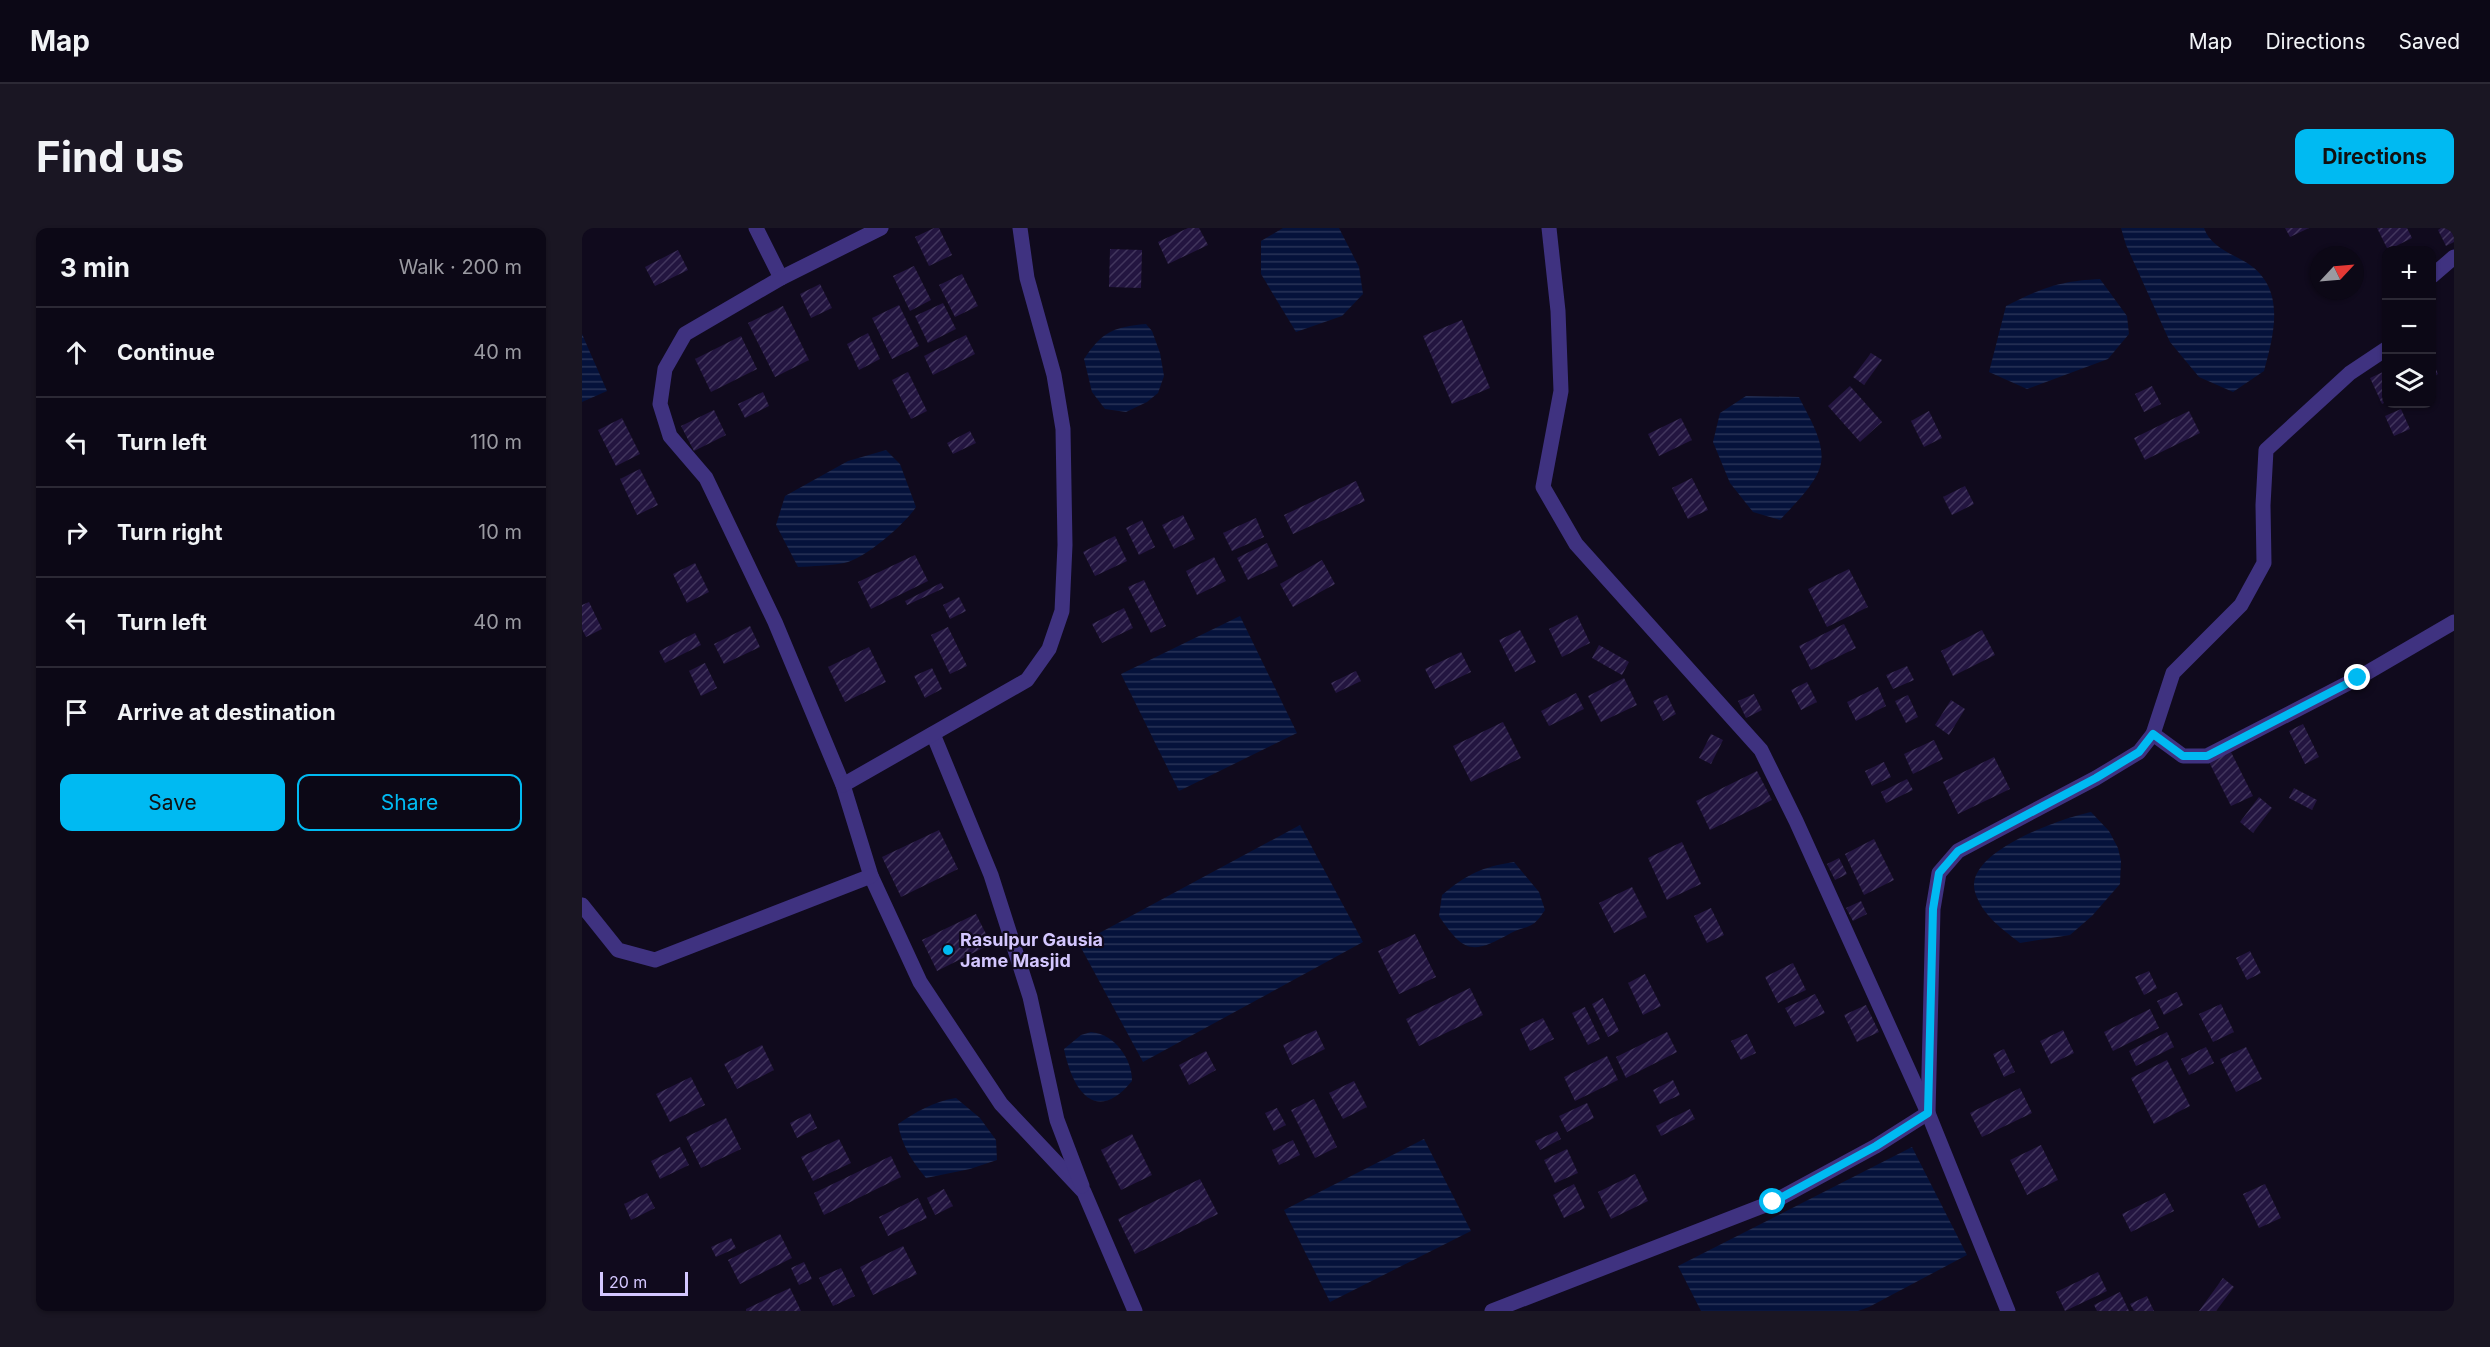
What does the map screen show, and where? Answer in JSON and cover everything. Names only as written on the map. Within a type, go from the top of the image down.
[{"type":"street","points":[[756,228],[780,278]]},
{"type":"street","points":[[881,228],[780,278],[685,334],[665,369],[660,404],[670,436],[706,478],[775,622],[843,785],[871,876],[920,982],[994,1095],[1084,1192]]},
{"type":"street","points":[[843,785],[1027,680],[1049,649],[1062,611],[1065,545],[1063,429],[1054,375],[1027,278],[1020,228]]},
{"type":"street","points":[[1549,228],[1558,311],[1562,391],[1543,487],[1576,544],[1761,750],[1796,821],[1928,1113],[2008,1311]]},
{"type":"street","points":[[2436,273],[2454,257]]},
{"type":"street","points":[[1928,1113],[1933,909],[1939,873],[1958,851],[2096,778],[2139,752],[2153,734],[2173,673],[2241,605],[2264,563],[2263,505],[2266,450],[2350,373],[2382,352]]},
{"type":"street","points":[[2153,734],[2183,756],[2207,756],[2358,678],[2454,622]]},
{"type":"street","points":[[933,734],[991,875],[1030,997],[1057,1120],[1084,1192],[1135,1311]]},
{"type":"street","points":[[582,905],[618,950],[655,960],[871,876]]},
{"type":"street","points":[[1492,1311],[1773,1202],[1876,1146],[1928,1113]]},
{"type":"water","points":[[1283,228],[1339,228],[1359,267],[1363,294],[1342,316],[1296,332],[1261,274],[1261,241]]},
{"type":"water","points":[[2121,228],[2204,228],[2210,239],[2256,270],[2266,282],[2272,295],[2274,310],[2272,340],[2264,371],[2233,392],[2199,377],[2170,342],[2126,245]]},
{"type":"water","points":[[2100,279],[2127,316],[2129,334],[2108,359],[2027,389],[1989,372],[2006,306],[2051,286]]},
{"type":"water","points":[[1146,324],[1152,331],[1160,353],[1164,376],[1158,393],[1147,402],[1126,412],[1105,409],[1092,392],[1084,359],[1109,332]]},
{"type":"water","points":[[582,334],[607,391],[582,402]]},
{"type":"water","points":[[1746,396],[1799,397],[1821,446],[1821,463],[1815,478],[1780,520],[1753,512],[1730,483],[1713,442],[1720,413]]},
{"type":"water","points":[[886,450],[900,464],[916,507],[911,514],[884,540],[853,560],[833,565],[798,567],[776,525],[785,496],[848,461]]},
{"type":"water","points":[[1240,616],[1297,733],[1179,791],[1121,674]]},
{"type":"water","points":[[2091,812],[2109,831],[2118,848],[2121,861],[2120,884],[2092,916],[2070,935],[2020,943],[1993,921],[1982,908],[1975,892],[1975,877],[1984,863],[2018,839],[2059,821]]},
{"type":"water","points":[[1300,825],[1363,942],[1143,1062],[1079,944]]},
{"type":"water","points":[[1514,862],[1539,892],[1545,910],[1533,924],[1487,945],[1470,947],[1462,943],[1439,916],[1442,895],[1475,872]]},
{"type":"water","points":[[1091,1032],[1114,1042],[1125,1056],[1131,1072],[1132,1081],[1119,1094],[1107,1101],[1096,1101],[1087,1097],[1079,1089],[1064,1049],[1081,1035]]},
{"type":"water","points":[[956,1098],[980,1118],[996,1140],[997,1160],[970,1169],[926,1178],[908,1153],[898,1124],[933,1104]]},
{"type":"water","points":[[1424,1139],[1471,1231],[1330,1302],[1284,1210]]},
{"type":"water","points":[[1912,1147],[1967,1255],[1858,1311],[1701,1311],[1678,1266]]},
{"type":"building","points":[[939,228],[952,255],[929,266],[915,237]]},
{"type":"building","points":[[1188,228],[1199,228],[1208,245],[1168,264],[1158,242]]},
{"type":"building","points":[[2285,228],[2309,228],[2290,237]]},
{"type":"building","points":[[2377,228],[2407,228],[2412,238],[2396,246],[2386,246]]},
{"type":"building","points":[[2454,228],[2454,242],[2446,246],[2438,230]]},
{"type":"building","points":[[1110,249],[1142,250],[1141,288],[1109,287]]},
{"type":"building","points":[[678,250],[688,270],[655,286],[645,267]]},
{"type":"building","points":[[914,266],[931,300],[910,311],[893,276]]},
{"type":"building","points":[[962,274],[978,306],[955,317],[939,285]]},
{"type":"building","points":[[820,284],[832,308],[811,318],[800,294]]},
{"type":"building","points":[[943,303],[956,329],[928,343],[915,316]]},
{"type":"building","points":[[899,305],[919,346],[892,359],[872,318]]},
{"type":"building","points":[[783,306],[809,360],[775,377],[748,323]]},
{"type":"building","points":[[1462,320],[1490,388],[1452,404],[1423,336]]},
{"type":"building","points":[[868,333],[880,359],[859,370],[847,344]]},
{"type":"building","points":[[966,335],[975,354],[933,375],[924,356]]},
{"type":"building","points":[[741,336],[757,369],[711,392],[695,359]]},
{"type":"building","points":[[1871,353],[1882,360],[1864,385],[1853,377]]},
{"type":"building","points":[[908,372],[927,411],[911,419],[892,380]]},
{"type":"building","points":[[2382,372],[2382,404],[2370,378]]},
{"type":"building","points":[[1850,386],[1882,422],[1860,442],[1828,406]]},
{"type":"building","points":[[2152,386],[2161,404],[2144,412],[2135,394]]},
{"type":"building","points":[[763,392],[769,406],[745,418],[738,404]]},
{"type":"building","points":[[2401,409],[2410,429],[2394,436],[2385,416]]},
{"type":"building","points":[[714,410],[726,435],[694,451],[681,426]]},
{"type":"building","points":[[1929,411],[1942,438],[1924,447],[1911,421]]},
{"type":"building","points":[[2189,411],[2200,433],[2145,460],[2134,438]]},
{"type":"building","points":[[622,418],[640,454],[616,466],[598,430]]},
{"type":"building","points":[[1681,418],[1692,440],[1659,456],[1648,434]]},
{"type":"building","points":[[970,431],[976,443],[953,454],[947,443]]},
{"type":"building","points":[[640,469],[658,505],[637,515],[620,479]]},
{"type":"building","points":[[1692,478],[1708,510],[1688,519],[1672,488]]},
{"type":"building","points":[[1356,481],[1365,501],[1293,534],[1284,515]]},
{"type":"building","points":[[1965,486],[1974,504],[1952,515],[1943,497]]},
{"type":"building","points":[[1183,515],[1195,539],[1174,549],[1162,525]]},
{"type":"building","points":[[1256,518],[1264,537],[1232,551],[1223,533]]},
{"type":"building","points":[[1142,520],[1155,547],[1139,555],[1126,528]]},
{"type":"building","points":[[1115,536],[1127,561],[1095,576],[1083,552]]},
{"type":"building","points":[[1267,543],[1278,566],[1248,580],[1237,558]]},
{"type":"building","points":[[915,555],[928,581],[871,609],[858,582]]},
{"type":"building","points":[[1214,557],[1226,581],[1197,595],[1186,571]]},
{"type":"building","points":[[1322,560],[1335,584],[1293,607],[1280,584]]},
{"type":"building","points":[[695,563],[709,592],[687,603],[673,574]]},
{"type":"building","points":[[1849,569],[1868,607],[1827,627],[1808,589]]},
{"type":"building","points":[[1144,580],[1166,626],[1151,633],[1128,587]]},
{"type":"building","points":[[941,583],[944,588],[907,605],[905,601]]},
{"type":"building","points":[[959,597],[966,611],[950,619],[943,605]]},
{"type":"building","points":[[589,602],[602,629],[586,637],[582,629],[582,605]]},
{"type":"building","points":[[1124,608],[1133,628],[1102,643],[1092,624]]},
{"type":"building","points":[[1577,615],[1590,643],[1562,657],[1549,629]]},
{"type":"building","points":[[1844,624],[1856,648],[1811,670],[1799,646]]},
{"type":"building","points":[[750,626],[760,647],[724,664],[714,644]]},
{"type":"building","points":[[948,627],[967,666],[950,674],[931,635]]},
{"type":"building","points":[[1520,630],[1536,662],[1515,672],[1499,640]]},
{"type":"building","points":[[1982,630],[1995,655],[1953,676],[1941,651]]},
{"type":"building","points":[[695,633],[701,645],[665,663],[659,651]]},
{"type":"building","points":[[1599,645],[1629,662],[1622,675],[1592,658]]},
{"type":"building","points":[[869,647],[886,682],[845,702],[828,667]]},
{"type":"building","points":[[1461,652],[1471,672],[1435,689],[1425,669]]},
{"type":"building","points":[[705,663],[717,688],[701,696],[689,671]]},
{"type":"building","points":[[1907,666],[1914,680],[1893,689],[1886,675]]},
{"type":"building","points":[[932,668],[942,689],[925,698],[914,676]]},
{"type":"building","points":[[1356,671],[1361,681],[1336,693],[1331,683]]},
{"type":"building","points":[[1624,678],[1637,705],[1601,722],[1588,696]]},
{"type":"building","points":[[1807,682],[1817,702],[1801,710],[1791,690]]},
{"type":"building","points":[[1878,687],[1886,706],[1856,721],[1847,702]]},
{"type":"building","points":[[1576,693],[1584,709],[1549,726],[1541,711]]},
{"type":"building","points":[[1754,694],[1762,710],[1746,718],[1738,701]]},
{"type":"building","points":[[1667,695],[1676,714],[1663,721],[1653,701]]},
{"type":"building","points":[[1908,695],[1918,717],[1906,723],[1895,701]]},
{"type":"building","points":[[1951,700],[1965,709],[1949,735],[1935,725]]},
{"type":"building","points":[[1503,722],[1521,758],[1471,782],[1453,746]]},
{"type":"building","points":[[2303,724],[2319,757],[2305,764],[2289,731]]},
{"type":"building","points":[[1711,734],[1723,740],[1711,764],[1699,758]]},
{"type":"building","points":[[1934,740],[1943,759],[1913,774],[1904,754]]},
{"type":"building","points":[[2231,752],[2253,796],[2231,806],[2209,762]]},
{"type":"building","points":[[1994,757],[2010,789],[1958,814],[1943,782]]},
{"type":"building","points":[[1884,762],[1891,777],[1872,786],[1865,771]]},
{"type":"building","points":[[1757,771],[1772,800],[1710,830],[1696,801]]},
{"type":"building","points":[[1907,779],[1913,790],[1886,803],[1881,792]]},
{"type":"building","points":[[2294,788],[2317,800],[2312,810],[2289,798]]},
{"type":"building","points":[[2259,797],[2272,808],[2253,833],[2240,822]]},
{"type":"building","points":[[939,830],[958,869],[901,897],[882,857]]},
{"type":"building","points":[[1874,839],[1894,880],[1864,895],[1845,854]]},
{"type":"building","points":[[1682,842],[1701,884],[1667,900],[1648,858]]},
{"type":"building","points":[[1839,858],[1847,874],[1835,880],[1827,864]]},
{"type":"building","points":[[1632,887],[1647,917],[1614,933],[1599,903]]},
{"type":"building","points":[[1861,901],[1867,914],[1853,921],[1846,908]]},
{"type":"building","points":[[1711,908],[1724,935],[1707,943],[1694,916]]},
{"type":"building","points":[[976,914],[991,944],[937,971],[922,940]]},
{"type":"building","points":[[1415,934],[1436,977],[1399,994],[1378,951]]},
{"type":"building","points":[[2250,951],[2261,973],[2247,980],[2236,958]]},
{"type":"building","points":[[1793,963],[1806,990],[1778,1003],[1765,977]]},
{"type":"building","points":[[2149,971],[2157,988],[2144,995],[2135,977]]},
{"type":"building","points":[[1645,974],[1661,1006],[1643,1015],[1628,983]]},
{"type":"building","points":[[1470,988],[1483,1015],[1419,1046],[1406,1019]]},
{"type":"building","points":[[2177,992],[2183,1005],[2164,1015],[2157,1001]]},
{"type":"building","points":[[1815,994],[1825,1013],[1795,1027],[1785,1008]]},
{"type":"building","points":[[1603,998],[1619,1031],[1608,1037],[1592,1004]]},
{"type":"building","points":[[2221,1004],[2234,1032],[2213,1042],[2199,1014]]},
{"type":"building","points":[[1866,1005],[1879,1032],[1857,1042],[1844,1015]]},
{"type":"building","points":[[1585,1007],[1600,1039],[1588,1045],[1572,1013]]},
{"type":"building","points":[[2150,1009],[2159,1028],[2113,1051],[2104,1032]]},
{"type":"building","points":[[1543,1018],[1554,1039],[1530,1051],[1520,1029]]},
{"type":"building","points":[[1316,1030],[1325,1049],[1292,1065],[1283,1045]]},
{"type":"building","points":[[2063,1030],[2074,1053],[2051,1064],[2040,1041]]},
{"type":"building","points":[[1667,1032],[1677,1052],[1626,1078],[1616,1057]]},
{"type":"building","points":[[2167,1032],[2174,1047],[2136,1066],[2129,1051]]},
{"type":"building","points":[[1747,1034],[1756,1053],[1741,1060],[1731,1041]]},
{"type":"building","points":[[762,1045],[774,1070],[737,1089],[724,1064]]},
{"type":"building","points":[[2206,1047],[2214,1063],[2189,1075],[2181,1059]]},
{"type":"building","points":[[2246,1047],[2262,1079],[2236,1092],[2220,1059]]},
{"type":"building","points":[[2004,1049],[2015,1072],[2004,1077],[1993,1054]]},
{"type":"building","points":[[1206,1051],[1216,1070],[1189,1085],[1179,1065]]},
{"type":"building","points":[[1607,1056],[1618,1080],[1575,1101],[1564,1077]]},
{"type":"building","points":[[2167,1060],[2190,1106],[2154,1124],[2131,1078]]},
{"type":"building","points":[[691,1077],[705,1105],[670,1122],[656,1094]]},
{"type":"building","points":[[1673,1080],[1680,1095],[1660,1104],[1653,1090]]},
{"type":"building","points":[[1354,1081],[1367,1107],[1343,1119],[1329,1093]]},
{"type":"building","points":[[2020,1088],[2032,1113],[1982,1137],[1970,1113]]},
{"type":"building","points":[[1314,1099],[1337,1147],[1315,1158],[1291,1110]]},
{"type":"building","points":[[1587,1103],[1594,1118],[1567,1132],[1559,1116]]},
{"type":"building","points":[[1277,1108],[1286,1125],[1274,1131],[1265,1113]]},
{"type":"building","points":[[1690,1109],[1695,1119],[1661,1136],[1656,1126]]},
{"type":"building","points":[[810,1113],[817,1128],[797,1138],[790,1123]]},
{"type":"building","points":[[726,1118],[741,1149],[701,1168],[686,1137]]},
{"type":"building","points":[[1557,1131],[1561,1139],[1540,1150],[1535,1141]]},
{"type":"building","points":[[1132,1134],[1152,1175],[1121,1190],[1101,1150]]},
{"type":"building","points":[[839,1139],[851,1163],[813,1181],[801,1157]]},
{"type":"building","points":[[1293,1140],[1300,1155],[1279,1165],[1272,1150]]},
{"type":"building","points":[[2041,1145],[2058,1180],[2027,1195],[2010,1160]]},
{"type":"building","points":[[680,1147],[689,1165],[660,1179],[651,1161]]},
{"type":"building","points":[[1567,1149],[1578,1173],[1555,1183],[1544,1160]]},
{"type":"building","points":[[891,1156],[901,1177],[824,1215],[814,1193]]},
{"type":"building","points":[[1635,1174],[1648,1201],[1611,1219],[1598,1192]]},
{"type":"building","points":[[1200,1179],[1218,1214],[1135,1254],[1118,1219]]},
{"type":"building","points":[[1574,1184],[1585,1208],[1564,1218],[1553,1195]]},
{"type":"building","points":[[2265,1184],[2281,1218],[2259,1228],[2243,1194]]},
{"type":"building","points":[[944,1189],[953,1206],[935,1215],[927,1198]]},
{"type":"building","points":[[647,1193],[655,1208],[631,1220],[624,1204]]},
{"type":"building","points":[[2165,1193],[2174,1211],[2131,1232],[2122,1214]]},
{"type":"building","points":[[918,1198],[927,1218],[888,1236],[879,1217]]},
{"type":"building","points":[[780,1234],[792,1258],[740,1284],[728,1260]]},
{"type":"building","points":[[731,1238],[736,1248],[716,1257],[711,1247]]},
{"type":"building","points":[[903,1246],[917,1274],[873,1295],[860,1267]]},
{"type":"building","points":[[804,1262],[812,1279],[799,1285],[791,1268]]},
{"type":"building","points":[[841,1268],[855,1296],[833,1306],[819,1278]]},
{"type":"building","points":[[2098,1272],[2107,1291],[2065,1311],[2056,1292]]},
{"type":"building","points":[[2223,1278],[2234,1287],[2216,1311],[2199,1311]]},
{"type":"building","points":[[790,1288],[801,1311],[746,1311],[746,1309]]},
{"type":"building","points":[[2120,1292],[2129,1311],[2097,1311],[2094,1305]]},
{"type":"building","points":[[2147,1296],[2154,1311],[2134,1311],[2130,1304]]},
{"type":"place","name":"Rasulpur Gausia Jame Masjid","points":[[948,950]]},
{"type":"route","points":[[1773,1202],[1876,1146],[1928,1113],[1933,909],[1939,873],[1958,851],[2096,778],[2139,752],[2153,734],[2183,756],[2193,758],[2207,756],[2358,678]]}]
